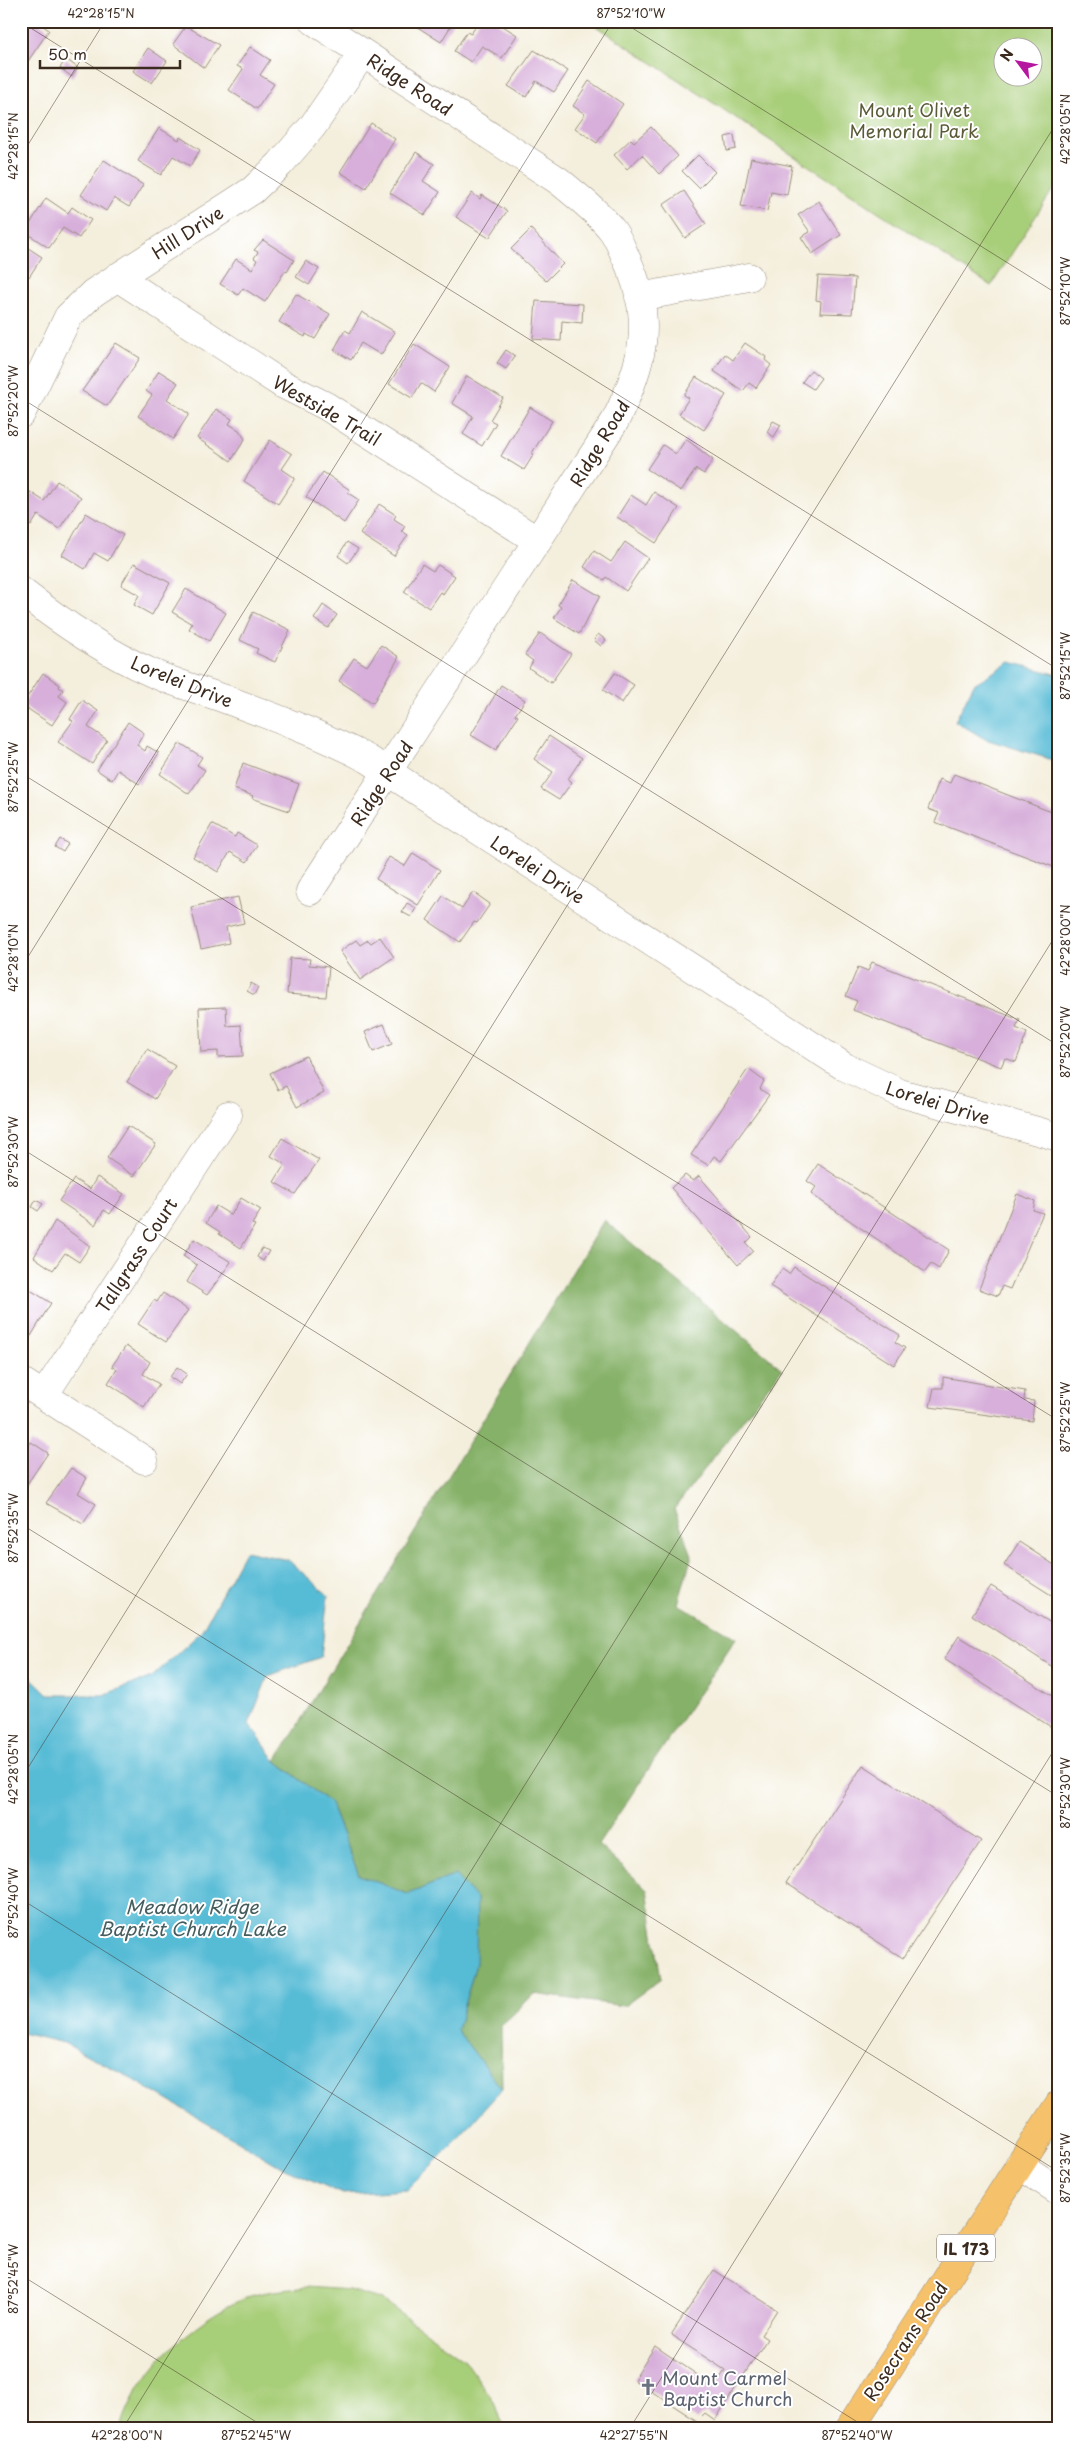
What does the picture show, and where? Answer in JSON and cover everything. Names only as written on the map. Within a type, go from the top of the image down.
[{"type":"main road","name":"Rosecrans Road","points":[[850,2428],[1059,2104]]},
{"type":"street","name":"Ridge Road","points":[[310,892],[615,421],[633,385],[644,338],[639,296],[631,268],[613,231],[585,204],[559,181],[314,21]]},
{"type":"street","name":"Hill Drive","points":[[21,414],[68,317],[93,293],[253,190],[280,164],[312,127],[363,54]]},
{"type":"street","name":"Westside Trail","points":[[117,277],[282,384],[326,406],[538,540]]},
{"type":"street","points":[[639,296],[749,277]]},
{"type":"street","name":"Lorelei Drive","points":[[21,591],[59,620],[97,644],[150,672],[327,738],[388,772],[844,1067],[900,1093],[1059,1137]]},
{"type":"street","name":"Tallgrass Court","points":[[44,1395],[228,1115]]},
{"type":"street","points":[[21,1381],[144,1460]]},
{"type":"street","points":[[1019,2165],[1059,2191]]},
{"type":"green space","name":"Mount Olivet Memorial Park","points":[[589,21],[1059,21],[1059,180],[991,286]]},
{"type":"green space","points":[[604,1220],[782,1369],[674,1509],[692,1555],[678,1604],[736,1638],[598,1845],[647,1889],[661,1979],[624,2006],[534,1994],[501,2026],[502,2089],[457,2030],[476,1964],[455,1875],[408,1894],[359,1875],[330,1803],[276,1761]]},
{"type":"green space","points":[[306,2287],[350,2290],[382,2300],[465,2360],[496,2405],[503,2426],[501,2428],[121,2428],[139,2387],[168,2351],[185,2335],[223,2309],[250,2296],[265,2292]]},
{"type":"water","points":[[1010,662],[1059,675],[1059,762],[985,739],[955,721],[974,684]]},
{"type":"water","name":"Meadow Ridge Baptist Church Lake","points":[[245,1551],[288,1560],[328,1595],[321,1657],[268,1676],[249,1724],[276,1761],[330,1803],[359,1875],[408,1894],[455,1875],[477,1899],[476,1964],[457,2030],[502,2089],[454,2143],[407,2190],[343,2194],[278,2165],[118,2071],[64,2043],[21,2033],[21,1665],[24,1671],[49,1695],[103,1695],[152,1677],[201,1632]]},
{"type":"building","points":[[21,21],[36,21],[49,30],[26,64],[21,61]]},
{"type":"building","points":[[408,21],[454,21],[441,42]]},
{"type":"building","points":[[479,21],[495,21],[517,35],[502,58],[482,46],[471,62],[454,51],[467,32],[471,34]]},
{"type":"building","points":[[186,26],[219,45],[204,68],[173,44]]},
{"type":"building","points":[[250,47],[270,60],[260,75],[274,84],[257,109],[229,90],[243,69],[237,66]]},
{"type":"building","points":[[148,48],[167,61],[152,83],[133,71]]},
{"type":"building","points":[[534,50],[568,71],[554,92],[536,81],[526,97],[508,86]]},
{"type":"building","points":[[66,59],[78,68],[72,77],[60,68]]},
{"type":"building","points":[[589,81],[623,104],[597,143],[575,128],[585,114],[573,106]]},
{"type":"building","points":[[371,123],[395,139],[366,188],[340,172]]},
{"type":"building","points":[[651,127],[678,156],[659,174],[642,155],[627,169],[614,155],[631,139],[634,142]]},
{"type":"building","points":[[159,128],[179,140],[180,137],[200,150],[190,166],[173,156],[161,175],[138,161]]},
{"type":"building","points":[[734,135],[736,149],[727,151],[725,137]]},
{"type":"building","points":[[416,152],[434,164],[423,181],[440,192],[425,215],[390,193]]},
{"type":"building","points":[[698,155],[715,172],[699,188],[682,171]]},
{"type":"building","points":[[751,158],[792,166],[787,195],[771,192],[767,211],[741,206]]},
{"type":"building","points":[[104,160],[143,185],[129,207],[114,198],[106,211],[81,195]]},
{"type":"building","points":[[684,191],[706,224],[685,238],[663,205]]},
{"type":"building","points":[[472,193],[480,199],[482,195],[507,211],[489,238],[456,217]]},
{"type":"building","points":[[46,198],[68,213],[72,207],[91,220],[79,238],[63,228],[49,248],[25,232]]},
{"type":"building","points":[[819,201],[841,235],[812,254],[801,237],[810,232],[798,215]]},
{"type":"building","points":[[531,229],[563,264],[546,281],[511,249]]},
{"type":"building","points":[[263,240],[294,260],[265,302],[243,288],[238,295],[220,284],[236,259],[252,269],[257,260],[254,258],[258,252],[254,250]]},
{"type":"building","points":[[22,244],[42,257],[29,277],[21,272]]},
{"type":"building","points":[[306,261],[319,269],[309,285],[296,277]]},
{"type":"building","points":[[818,276],[855,278],[852,314],[820,313],[821,301],[816,300]]},
{"type":"building","points":[[296,294],[330,314],[315,339],[306,334],[305,337],[279,322]]},
{"type":"building","points":[[536,301],[583,304],[582,323],[562,321],[561,341],[533,339]]},
{"type":"building","points":[[362,312],[395,332],[381,355],[361,343],[351,360],[334,350],[345,330],[350,333]]},
{"type":"building","points":[[116,343],[140,358],[107,406],[82,391]]},
{"type":"building","points":[[745,343],[766,357],[765,360],[771,365],[756,388],[749,383],[743,391],[714,371],[725,354],[733,360]]},
{"type":"building","points":[[414,344],[450,367],[434,392],[421,383],[412,398],[389,384]]},
{"type":"building","points":[[506,350],[515,356],[506,369],[497,363]]},
{"type":"building","points":[[811,370],[821,378],[813,389],[802,382]]},
{"type":"building","points":[[159,371],[178,383],[167,399],[189,414],[173,439],[138,416],[152,395],[146,391]]},
{"type":"building","points":[[467,376],[503,398],[490,420],[496,423],[482,446],[463,434],[473,416],[452,403]]},
{"type":"building","points":[[696,377],[726,395],[704,430],[679,414],[689,398],[684,395]]},
{"type":"building","points":[[530,407],[552,421],[524,470],[501,456]]},
{"type":"building","points":[[216,409],[232,419],[229,424],[239,430],[245,439],[231,461],[197,438]]},
{"type":"building","points":[[773,421],[781,425],[774,437],[767,432]]},
{"type":"building","points":[[686,439],[713,460],[704,474],[696,469],[681,491],[647,469],[663,445],[676,454]]},
{"type":"building","points":[[270,440],[292,454],[282,469],[295,478],[278,504],[244,481]]},
{"type":"building","points":[[323,472],[350,490],[348,493],[359,500],[344,523],[306,497]]},
{"type":"building","points":[[57,481],[81,497],[59,529],[38,515],[31,526],[21,519],[21,499],[27,490],[44,501]]},
{"type":"building","points":[[654,492],[679,508],[656,543],[617,517],[631,495],[646,505]]},
{"type":"building","points":[[379,504],[396,515],[394,519],[405,526],[402,531],[408,535],[394,556],[360,534]]},
{"type":"building","points":[[86,513],[123,535],[108,561],[94,553],[85,569],[62,555]]},
{"type":"building","points":[[347,542],[358,549],[348,563],[338,556]]},
{"type":"building","points":[[625,542],[648,558],[626,591],[606,577],[604,580],[584,567],[594,551],[611,562]]},
{"type":"building","points":[[134,563],[170,583],[152,615],[134,605],[139,595],[121,585]]},
{"type":"building","points":[[422,564],[433,571],[438,565],[455,576],[443,594],[440,592],[429,608],[404,592]]},
{"type":"building","points":[[573,580],[600,596],[579,634],[554,618],[561,607],[558,605]]},
{"type":"building","points":[[186,589],[226,613],[209,641],[189,629],[192,624],[172,612]]},
{"type":"building","points":[[323,605],[337,615],[328,628],[314,619]]},
{"type":"building","points":[[253,612],[290,630],[275,662],[256,653],[258,649],[240,640]]},
{"type":"building","points":[[540,633],[571,654],[551,683],[529,668],[533,661],[525,655]]},
{"type":"building","points":[[598,634],[606,640],[601,646],[594,640]]},
{"type":"building","points":[[381,645],[399,657],[373,703],[339,681],[354,658],[367,666]]},
{"type":"building","points":[[43,673],[60,685],[59,687],[63,690],[59,696],[67,702],[52,725],[22,705]]},
{"type":"building","points":[[615,673],[634,685],[622,703],[603,690]]},
{"type":"building","points":[[501,685],[525,700],[515,715],[518,716],[496,750],[471,735]]},
{"type":"building","points":[[82,700],[98,711],[88,727],[107,740],[92,764],[58,742],[73,721],[70,719]]},
{"type":"building","points":[[128,722],[144,733],[137,745],[145,751],[147,746],[159,753],[139,784],[118,770],[112,780],[97,770]]},
{"type":"building","points":[[549,736],[582,758],[568,779],[572,782],[559,800],[541,789],[553,772],[534,759]]},
{"type":"building","points":[[180,743],[202,757],[197,765],[205,770],[189,794],[160,774]]},
{"type":"building","points":[[243,763],[299,784],[289,811],[252,798],[253,796],[234,789]]},
{"type":"building","points":[[954,774],[1059,815],[1059,869],[935,822],[939,813],[928,809],[940,779],[950,783]]},
{"type":"building","points":[[212,824],[235,837],[237,833],[257,845],[247,862],[230,852],[218,872],[193,857]]},
{"type":"building","points":[[60,839],[68,844],[63,852],[55,847]]},
{"type":"building","points":[[413,853],[440,870],[418,905],[376,879],[389,857],[405,866]]},
{"type":"building","points":[[473,892],[490,904],[477,923],[474,922],[460,942],[427,920],[443,896],[462,909]]},
{"type":"building","points":[[238,897],[244,923],[226,927],[229,943],[201,949],[191,907]]},
{"type":"building","points":[[407,903],[416,908],[411,917],[402,912]]},
{"type":"building","points":[[380,937],[394,957],[360,980],[340,951],[356,940],[360,945],[368,940],[371,943]]},
{"type":"building","points":[[290,958],[310,959],[309,965],[329,967],[326,997],[287,994]]},
{"type":"building","points":[[872,962],[1020,1020],[1016,1028],[1027,1033],[1016,1062],[1005,1058],[1001,1067],[853,1010],[857,1001],[846,996],[858,967],[868,971]]},
{"type":"building","points":[[251,983],[258,987],[254,995],[247,991]]},
{"type":"building","points":[[226,1007],[227,1026],[241,1025],[243,1056],[218,1057],[218,1051],[201,1052],[199,1008]]},
{"type":"building","points":[[384,1024],[392,1044],[373,1052],[365,1032]]},
{"type":"building","points":[[147,1049],[175,1066],[155,1099],[127,1082]]},
{"type":"building","points":[[306,1056],[324,1093],[297,1107],[286,1086],[278,1090],[270,1073]]},
{"type":"building","points":[[748,1069],[764,1081],[760,1089],[769,1095],[721,1161],[714,1156],[708,1165],[691,1155]]},
{"type":"building","points":[[128,1126],[156,1144],[134,1176],[107,1158]]},
{"type":"building","points":[[282,1138],[319,1160],[295,1194],[274,1182],[285,1164],[271,1156]]},
{"type":"building","points":[[818,1164],[949,1250],[939,1269],[931,1264],[925,1272],[811,1194],[816,1187],[807,1181]]},
{"type":"building","points":[[685,1175],[693,1181],[699,1176],[752,1237],[746,1243],[753,1251],[738,1265],[671,1188]]},
{"type":"building","points":[[97,1177],[124,1194],[110,1214],[104,1210],[95,1225],[59,1201],[74,1179],[90,1189]]},
{"type":"building","points":[[1017,1194],[1035,1201],[1033,1210],[1043,1213],[1010,1289],[1002,1286],[998,1296],[979,1289]]},
{"type":"building","points":[[241,1198],[261,1210],[252,1224],[255,1225],[241,1248],[206,1223],[216,1206],[231,1215]]},
{"type":"building","points":[[36,1200],[43,1204],[38,1211],[32,1207]]},
{"type":"building","points":[[55,1221],[90,1246],[79,1262],[65,1253],[53,1270],[34,1257]]},
{"type":"building","points":[[194,1239],[231,1262],[207,1295],[187,1282],[197,1265],[183,1256]]},
{"type":"building","points":[[262,1248],[269,1251],[263,1261],[257,1257]]},
{"type":"building","points":[[794,1267],[900,1335],[895,1342],[905,1348],[894,1365],[770,1286],[782,1269],[789,1274]]},
{"type":"building","points":[[24,1286],[51,1303],[31,1336],[21,1330],[21,1290]]},
{"type":"building","points":[[163,1293],[188,1310],[166,1342],[138,1324],[154,1300],[157,1302]]},
{"type":"building","points":[[126,1346],[150,1362],[143,1374],[159,1384],[144,1407],[108,1383],[117,1369],[112,1366]]},
{"type":"building","points":[[177,1367],[187,1374],[180,1384],[170,1377]]},
{"type":"building","points":[[943,1377],[1025,1391],[1024,1400],[1034,1401],[1032,1421],[930,1407],[934,1388],[943,1388]]},
{"type":"building","points":[[31,1442],[48,1453],[25,1487],[21,1485],[21,1449],[25,1451]]},
{"type":"building","points":[[71,1468],[87,1478],[78,1493],[96,1504],[83,1524],[46,1503]]},
{"type":"building","points":[[1019,1542],[1059,1568],[1059,1600],[1004,1565]]},
{"type":"building","points":[[991,1586],[1059,1628],[1059,1671],[972,1615]]},
{"type":"building","points":[[959,1636],[1059,1700],[1059,1732],[944,1659]]},
{"type":"building","points":[[863,1765],[981,1841],[903,1958],[786,1883]]},
{"type":"building","points":[[714,2270],[777,2310],[761,2335],[767,2339],[715,2420],[705,2413],[697,2421],[634,2380],[655,2346],[715,2387],[725,2370],[671,2335]]},
{"type":"place","name":"Mount Carmel Baptist Church","points":[[648,2387]]}]
